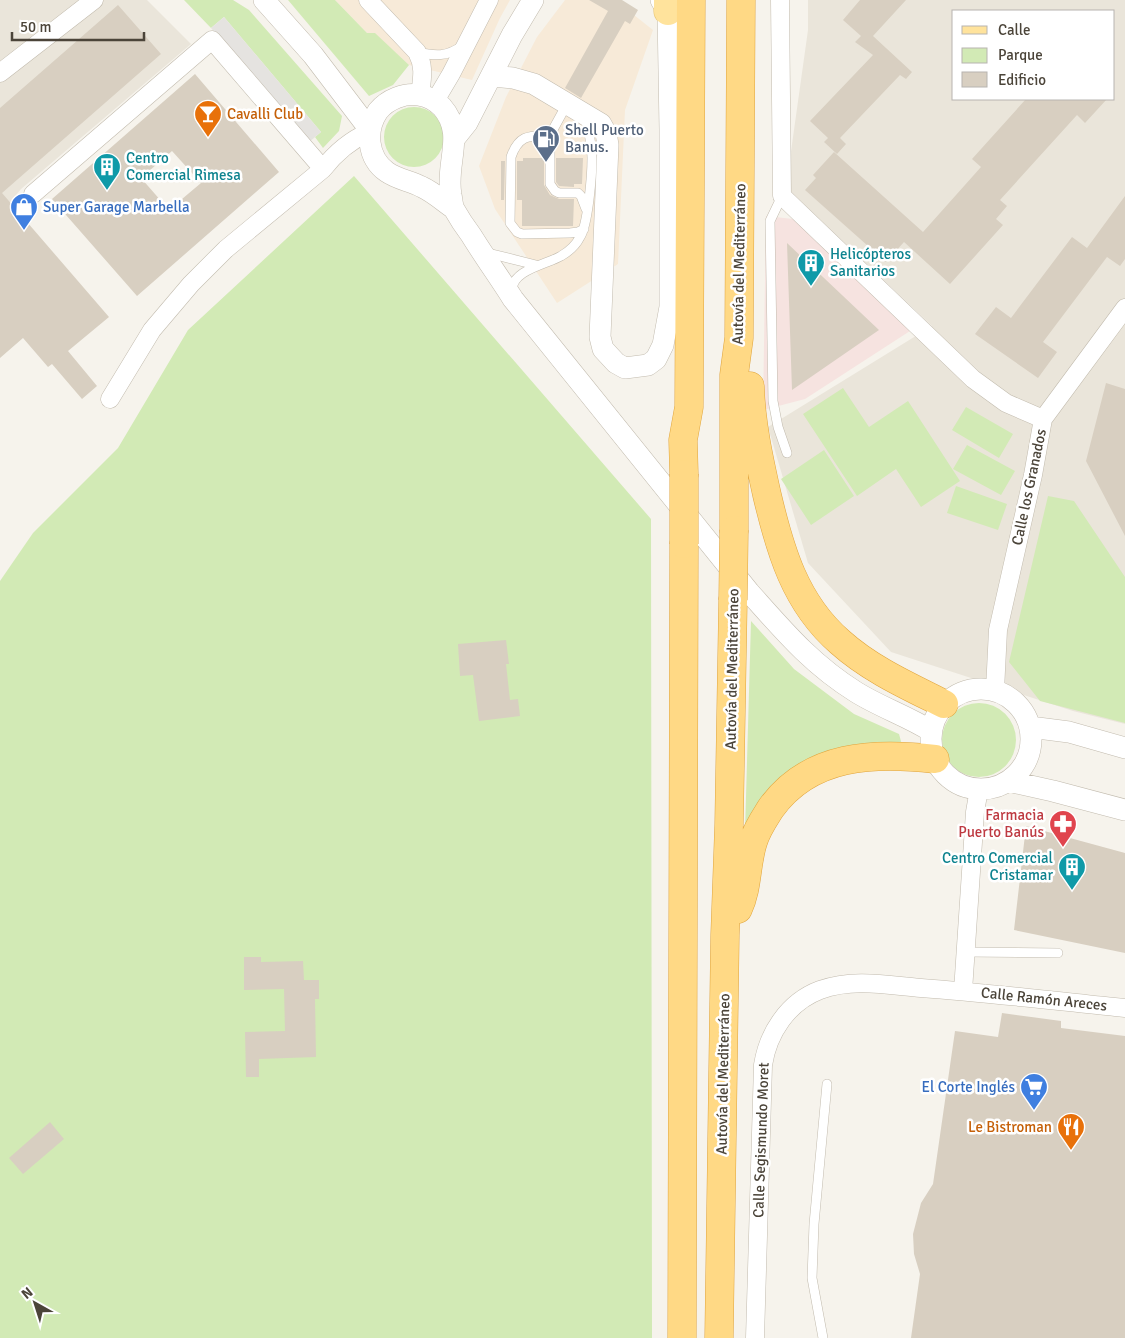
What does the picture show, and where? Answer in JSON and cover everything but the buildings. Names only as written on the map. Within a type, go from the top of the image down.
[{"type":"highway","name":"Autovía del Mediterráneo","points":[[718,1338],[733,600],[734,375],[739,338],[741,0]]},
{"type":"highway","points":[[672,3],[689,407],[683,440],[682,1338]]},
{"type":"highway","points":[[670,306],[674,331],[674,408],[683,440]]},
{"type":"highway","points":[[739,338],[750,378],[750,402],[759,460],[775,529],[784,560],[794,582],[820,622],[839,642],[882,672],[944,704]]},
{"type":"highway","points":[[725,935],[742,900],[753,842],[761,822],[779,797],[799,780],[838,761],[901,755],[935,759]]},
{"type":"street","points":[[5,69],[73,0]]},
{"type":"street","points":[[5,69],[94,0]]},
{"type":"street","points":[[264,0],[335,83],[364,104],[372,106],[409,95],[427,98],[448,114],[453,126],[454,145],[450,188],[453,208]]},
{"type":"street","points":[[368,0],[417,52],[421,61],[427,98]]},
{"type":"street","points":[[427,98],[466,43],[489,0]]},
{"type":"street","points":[[388,102],[373,119],[370,134],[375,158],[386,171],[396,178],[409,180],[423,179],[435,173],[446,164],[454,145],[512,35],[533,0]]},
{"type":"street","points":[[780,0],[782,196],[973,379],[1006,403],[1043,419]]},
{"type":"street","points":[[492,76],[513,78],[534,84],[601,124],[606,133],[608,145],[600,337],[603,350],[616,363],[625,368],[648,365],[656,359],[663,345],[670,306],[672,3]]},
{"type":"street","points":[[33,194],[212,40],[331,163]]},
{"type":"street","points":[[335,83],[340,93],[370,134]]},
{"type":"street","points":[[110,399],[152,330],[191,284],[226,249],[331,163],[358,137],[370,134]]},
{"type":"street","points":[[409,180],[425,188],[453,208],[513,299],[749,592],[787,636],[833,677],[886,708],[917,722],[931,731]]},
{"type":"street","name":"Calle los Granados","points":[[995,690],[998,630],[1033,474],[1043,419],[1125,308]]},
{"type":"street","points":[[979,688],[995,690],[1017,704],[1025,714],[1030,727],[1030,746],[1026,760],[1019,772],[1008,781],[994,787],[979,789],[961,785],[945,775],[935,759],[930,746],[935,716],[944,704],[961,692],[979,688]]},
{"type":"street","points":[[1030,727],[1069,732],[1125,748]]},
{"type":"street","points":[[1008,781],[1125,810]]},
{"type":"street","points":[[963,991],[975,812],[979,789]]},
{"type":"street","name":"Calle Segismundo Moret","points":[[755,1338],[763,1065],[768,1041],[775,1028],[784,1016],[800,1002],[818,991],[835,986],[857,982],[963,991]]},
{"type":"street","name":"Calle Ramón Areces","points":[[963,991],[1125,1008]]},
{"type":"lane","points":[[417,52],[433,55],[452,53],[466,43]]},
{"type":"lane","points":[[567,104],[550,135],[550,184],[559,194],[578,193],[587,212]]},
{"type":"lane","points":[[513,299],[512,288],[515,282],[536,265],[560,256],[573,247],[584,229],[592,159],[586,114]]},
{"type":"lane","points":[[550,135],[527,136],[514,148],[511,157],[510,223],[517,232],[522,234],[570,233],[584,229]]},
{"type":"lane","points":[[782,196],[770,221],[773,401],[778,428],[786,453]]},
{"type":"lane","points":[[480,250],[504,258],[536,265]]},
{"type":"lane","points":[[966,952],[1058,953]]},
{"type":"lane","points":[[823,1338],[812,1278],[814,1224],[827,1084]]},
{"type":"shaded area","points":[[0,0],[147,0],[191,44],[21,189],[0,214]]},
{"type":"shaded area","points":[[335,0],[510,0],[472,80],[409,65],[375,34],[367,33]]},
{"type":"shaded area","points":[[565,0],[615,0],[653,30],[625,110],[618,264],[557,303],[495,209],[479,166],[506,97],[537,37]]},
{"type":"shaded area","points":[[808,0],[1125,0],[1125,724],[1073,711],[891,652],[808,563],[768,427],[932,326],[786,187],[808,30]]},
{"type":"shaded area","points":[[224,17],[321,132],[308,143],[211,28]]},
{"type":"shaded area","points":[[766,216],[793,219],[910,331],[805,399],[763,410]]},
{"type":"green space","points":[[184,0],[233,0],[249,10],[342,116],[339,131],[323,148],[315,137],[321,132],[224,17],[211,28]]},
{"type":"green space","points":[[288,0],[335,0],[367,33],[375,33],[409,65],[393,85],[369,96]]},
{"type":"green space","points":[[414,107],[431,112],[439,120],[444,137],[439,154],[431,162],[414,167],[397,162],[389,154],[384,137],[389,120],[397,112]]},
{"type":"green space","points":[[354,176],[651,519],[652,1338],[0,1338],[0,581],[33,533],[118,448],[188,330]]},
{"type":"green space","points":[[843,388],[869,427],[908,401],[960,481],[921,507],[896,469],[857,496],[803,414]]},
{"type":"green space","points":[[966,407],[1013,434],[999,458],[952,430]]},
{"type":"green space","points":[[967,445],[1015,471],[1001,495],[953,469]]},
{"type":"green space","points":[[824,450],[854,496],[811,525],[781,479]]},
{"type":"green space","points":[[956,486],[1007,504],[998,530],[947,513]]},
{"type":"green space","points":[[1048,496],[1074,501],[1125,577],[1125,723],[1040,701],[1009,662]]},
{"type":"green space","points":[[751,621],[794,669],[854,714],[899,734],[902,745],[848,752],[745,832]]},
{"type":"green space","points":[[979,703],[1000,709],[1010,719],[1016,740],[1010,761],[1000,771],[979,777],[958,771],[948,761],[942,740],[948,719],[958,709]]},
{"type":"place","name":"Cavalli Club","points":[[208,138]]},
{"type":"place","name":"Shell Puerto Banus.","points":[[546,163]]},
{"type":"place","name":"Centro Comercial Rimesa","points":[[107,191]]},
{"type":"place","name":"Super Garage Marbella","points":[[24,231]]},
{"type":"place","name":"Helicópteros Sanitarios","points":[[811,287]]},
{"type":"place","name":"Farmacia Puerto Banús","points":[[1063,848]]},
{"type":"place","name":"Centro Comercial Cristamar","points":[[1072,891]]},
{"type":"place","name":"El Corte Inglés","points":[[1034,1111]]},
{"type":"place","name":"Le Bistroman","points":[[1071,1151]]}]
